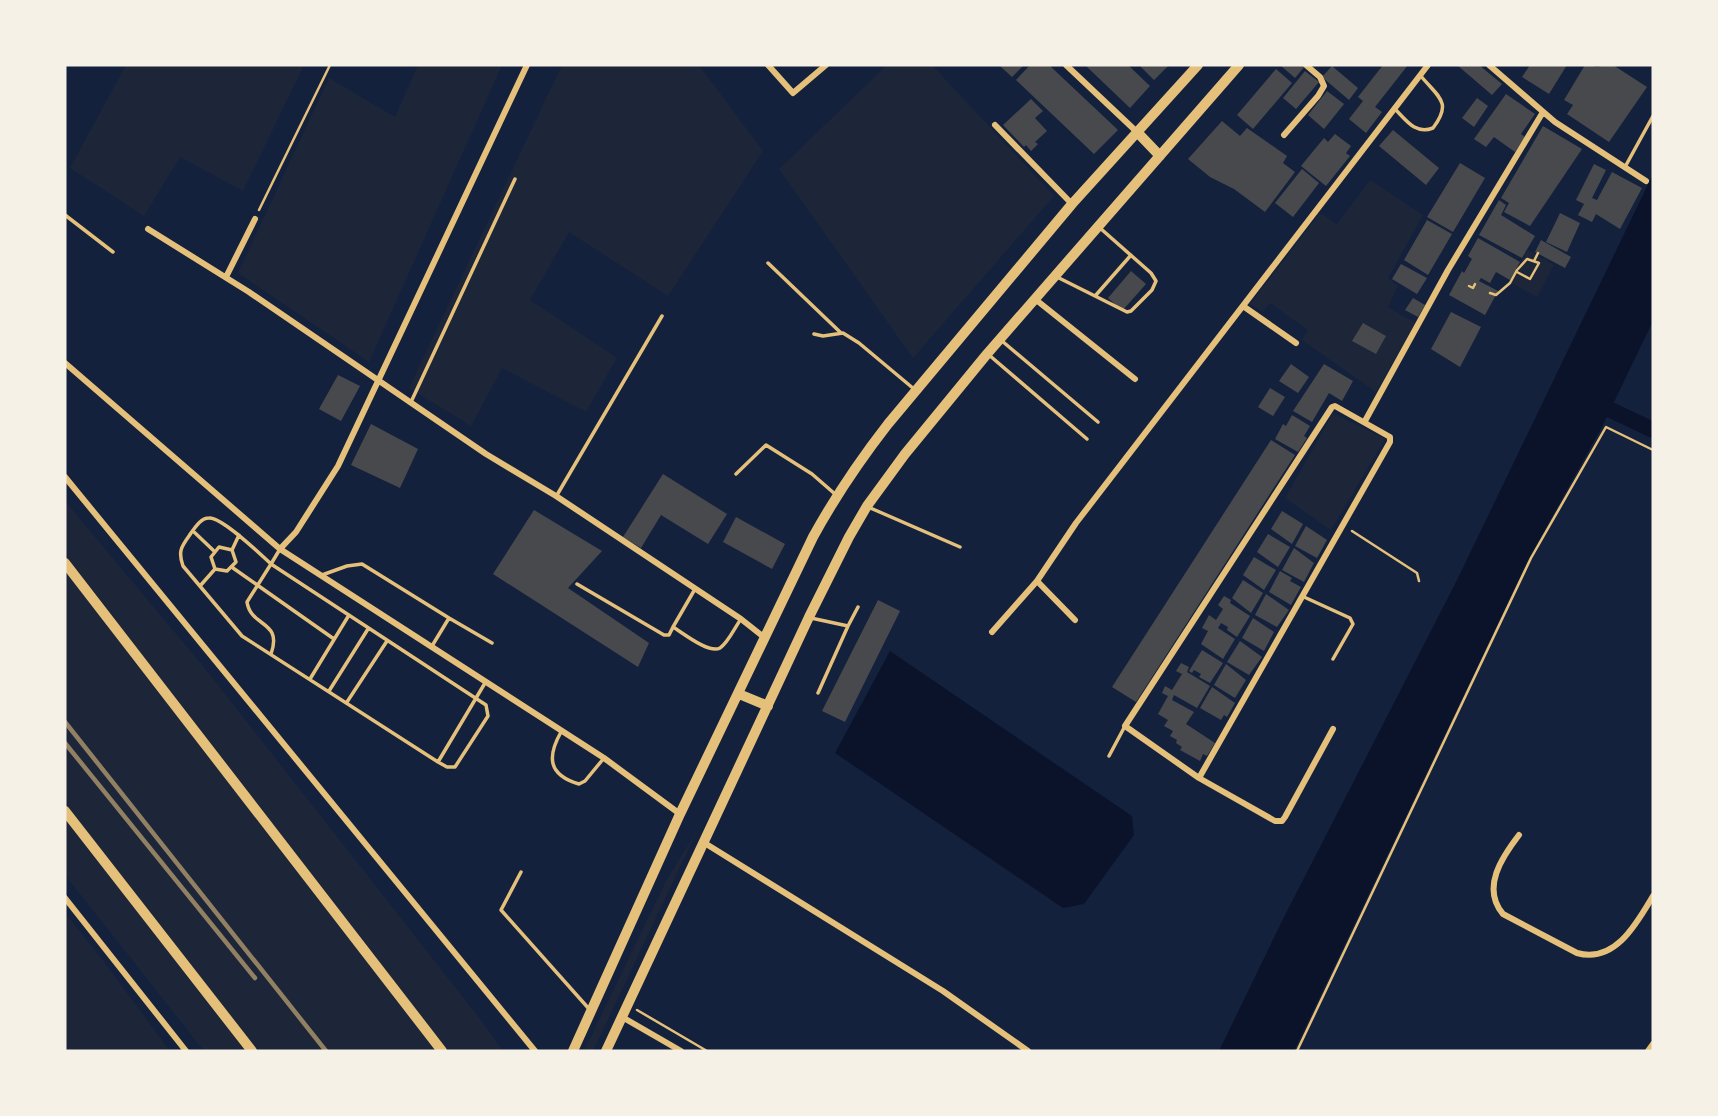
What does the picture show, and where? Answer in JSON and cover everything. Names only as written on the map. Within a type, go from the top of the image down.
[{"type":"highway","points":[[65,563],[442,1051]]},
{"type":"highway","points":[[65,811],[252,1051]]},
{"type":"main road","points":[[573,1051],[681,814],[836,495],[861,458],[916,390],[1072,204],[1198,65]]},
{"type":"main road","points":[[606,1051],[809,617],[867,506],[905,454],[988,354],[1239,65]]},
{"type":"main road","points":[[1138,133],[1160,156]]},
{"type":"main road","points":[[739,694],[768,706]]},
{"type":"street","points":[[280,549],[296,532],[327,484],[379,381],[527,65]]},
{"type":"street","points":[[768,65],[793,93],[825,65]]},
{"type":"street","points":[[1066,65],[1138,133]]},
{"type":"street","points":[[1284,135],[1324,86],[1320,77],[1306,65]]},
{"type":"street","points":[[992,632],[1037,581],[1076,523],[1428,65]]},
{"type":"street","points":[[1489,65],[1543,112],[1646,181]]},
{"type":"street","points":[[1365,421],[1448,270],[1543,112]]},
{"type":"street","points":[[995,125],[1072,204]]},
{"type":"street","points":[[226,277],[255,219]]},
{"type":"street","points":[[148,229],[226,277],[486,454],[556,496],[741,619],[765,638]]},
{"type":"street","points":[[1035,299],[1135,379]]},
{"type":"street","points":[[1242,306],[1296,343]]},
{"type":"street","points":[[65,363],[280,549],[562,730],[681,814]]},
{"type":"street","points":[[1199,778],[1304,597],[1391,438],[1338,406],[1332,407],[1125,726],[1199,778],[1275,821],[1282,821],[1333,729]]},
{"type":"street","points":[[65,477],[536,1051]]},
{"type":"street","points":[[1037,581],[1075,620]]},
{"type":"street","points":[[1518,835],[1502,857],[1495,877],[1493,896],[1496,905],[1503,914],[1577,953],[1597,955],[1615,947],[1629,934],[1653,896]]},
{"type":"street","points":[[703,842],[943,991],[1028,1051]]},
{"type":"street","points":[[65,898],[186,1051]]},
{"type":"street","points":[[622,1017],[681,1051]]},
{"type":"street","points":[[1648,1051],[1653,1044]]},
{"type":"lane","points":[[1394,108],[1420,131],[1433,128],[1442,116],[1444,108],[1441,99],[1420,75]]},
{"type":"lane","points":[[1625,167],[1653,116]]},
{"type":"lane","points":[[411,402],[515,179]]},
{"type":"lane","points":[[65,215],[113,252]]},
{"type":"lane","points":[[1055,276],[1127,312],[1153,290],[1156,281],[1151,273],[1098,226]]},
{"type":"lane","points":[[1097,295],[1131,255]]},
{"type":"lane","points":[[768,263],[840,332],[859,343],[916,390]]},
{"type":"lane","points":[[556,496],[662,316]]},
{"type":"lane","points":[[814,334],[824,336],[840,332]]},
{"type":"lane","points":[[1000,340],[1098,422]]},
{"type":"lane","points":[[988,354],[1087,439]]},
{"type":"lane","points":[[736,474],[766,445],[812,474],[836,495]]},
{"type":"lane","points":[[867,506],[960,547]]},
{"type":"lane","points":[[208,517],[215,519],[239,535],[271,564],[486,705],[488,716],[455,767],[447,767],[438,762],[242,636],[183,566],[179,555],[181,545],[193,531],[201,520],[208,517]]},
{"type":"lane","points":[[193,531],[214,551]]},
{"type":"lane","points":[[232,550],[219,547],[214,551],[211,557],[215,569],[221,572],[233,568],[236,562],[232,550],[239,535]]},
{"type":"lane","points":[[271,654],[274,635],[253,616],[248,608],[249,596],[280,549]]},
{"type":"lane","points":[[321,575],[362,564],[492,643]]},
{"type":"lane","points":[[233,568],[334,639]]},
{"type":"lane","points":[[200,586],[215,569]]},
{"type":"lane","points":[[577,584],[664,635],[669,635],[695,589]]},
{"type":"lane","points":[[1304,597],[1350,618],[1353,624],[1333,659]]},
{"type":"lane","points":[[818,693],[858,607]]},
{"type":"lane","points":[[310,679],[349,615]]},
{"type":"lane","points":[[809,617],[848,626]]},
{"type":"lane","points":[[432,646],[449,618]]},
{"type":"lane","points":[[673,626],[707,648],[715,649],[722,647],[741,619]]},
{"type":"lane","points":[[329,691],[368,629]]},
{"type":"lane","points":[[347,702],[387,641]]},
{"type":"lane","points":[[438,762],[486,681]]},
{"type":"lane","points":[[1109,756],[1125,726]]},
{"type":"lane","points":[[562,730],[554,745],[552,763],[555,770],[570,781],[579,784],[585,781],[604,758]]},
{"type":"lane","points":[[521,872],[501,910],[591,1012]]},
{"type":"path","points":[[255,219],[330,65]]},
{"type":"path","points":[[1534,261],[1538,253]]},
{"type":"path","points":[[1490,293],[1496,295],[1510,283],[1517,270],[1527,259],[1539,263],[1530,279],[1517,270]]},
{"type":"path","points":[[1469,286],[1473,288],[1475,284]]},
{"type":"path","points":[[1297,1051],[1531,558],[1582,465],[1605,427],[1653,450]]},
{"type":"path","points":[[1344,525],[1417,573],[1419,581]]},
{"type":"path","points":[[628,1005],[707,1051]]},
{"type":"shaded area","points":[[126,65],[304,65],[243,191],[180,157],[144,216],[70,168]]},
{"type":"shaded area","points":[[418,65],[502,65],[369,362],[238,273],[329,78],[395,117]]},
{"type":"shaded area","points":[[562,65],[699,65],[763,151],[668,296],[569,232],[530,300],[617,358],[586,412],[502,368],[471,426],[409,388]]},
{"type":"shaded area","points":[[887,65],[932,65],[1054,196],[913,358],[779,169]]},
{"type":"shaded area","points":[[1653,174],[1653,321],[1602,427],[1529,558],[1294,1051],[1219,1051],[1283,919],[1456,582]]},
{"type":"shaded area","points":[[1370,180],[1423,215],[1388,278],[1398,286],[1388,307],[1415,323],[1376,392],[1302,340],[1308,330],[1270,303],[1263,312],[1250,304],[1320,213],[1337,224]]},
{"type":"shaded area","points":[[1528,250],[1554,265],[1537,297],[1509,282]]},
{"type":"shaded area","points":[[1333,413],[1385,439],[1331,530],[1285,498]]},
{"type":"shaded area","points":[[65,501],[203,666],[503,1051],[204,1051],[65,875]]},
{"type":"shaded area","points":[[890,651],[1132,816],[1134,835],[1084,904],[1063,908],[835,753]]},
{"type":"shaded area","points":[[698,829],[593,1051],[584,1051],[666,881]]},
{"type":"shaded area","points":[[65,913],[102,959],[170,1051],[65,1051]]},
{"type":"building","points":[[999,65],[1024,65],[1012,77]]},
{"type":"building","points":[[1030,65],[1049,65],[1118,130],[1094,154],[1016,80]]},
{"type":"building","points":[[1085,65],[1128,65],[1150,86],[1130,108]]},
{"type":"building","points":[[1139,65],[1169,65],[1154,80]]},
{"type":"building","points":[[1280,65],[1303,65],[1305,66],[1295,78]]},
{"type":"building","points":[[1383,65],[1408,65],[1375,107],[1382,112],[1366,133],[1349,119],[1363,101],[1358,97]]},
{"type":"building","points":[[1457,65],[1479,65],[1502,84],[1492,95]]},
{"type":"building","points":[[1530,65],[1567,65],[1549,94],[1522,77]]},
{"type":"building","points":[[1585,65],[1613,65],[1647,87],[1609,142],[1567,114],[1573,105],[1564,100]]},
{"type":"building","points":[[1332,66],[1358,88],[1349,100],[1322,77]]},
{"type":"building","points":[[1276,69],[1292,83],[1253,129],[1237,115]]},
{"type":"building","points":[[1305,71],[1319,82],[1296,109],[1283,98]]},
{"type":"building","points":[[1327,91],[1344,104],[1324,129],[1308,115]]},
{"type":"building","points":[[1506,94],[1535,114],[1521,134],[1525,137],[1515,152],[1494,137],[1486,147],[1474,139]]},
{"type":"building","points":[[1477,98],[1488,106],[1474,127],[1462,118]]},
{"type":"building","points":[[1031,99],[1043,111],[1035,118],[1047,131],[1035,142],[1038,144],[1031,151],[1003,125]]},
{"type":"building","points":[[1222,121],[1240,136],[1247,128],[1287,156],[1283,163],[1295,172],[1265,212],[1234,189],[1210,177],[1188,159]]},
{"type":"building","points":[[1543,126],[1582,149],[1530,226],[1504,212],[1509,203],[1501,198]]},
{"type":"building","points":[[1393,130],[1439,168],[1426,185],[1379,146]]},
{"type":"building","points":[[1335,134],[1351,146],[1346,153],[1350,156],[1326,186],[1301,166],[1324,138],[1328,142]]},
{"type":"building","points":[[1460,163],[1485,178],[1453,232],[1427,217]]},
{"type":"building","points":[[1594,164],[1606,170],[1592,198],[1597,200],[1612,172],[1642,188],[1620,229],[1596,214],[1592,222],[1578,215],[1584,204],[1576,200]]},
{"type":"building","points":[[1302,169],[1319,183],[1293,217],[1275,203]]},
{"type":"building","points":[[1499,200],[1506,205],[1501,215],[1535,236],[1522,258],[1479,235]]},
{"type":"building","points":[[1560,213],[1580,223],[1567,252],[1546,242]]},
{"type":"building","points":[[1427,220],[1452,234],[1428,275],[1404,260]]},
{"type":"building","points":[[1478,238],[1520,262],[1510,280],[1496,272],[1490,283],[1481,278],[1479,281],[1498,291],[1485,315],[1449,295],[1472,259],[1468,256]]},
{"type":"building","points":[[1541,240],[1571,257],[1565,268],[1535,252]]},
{"type":"building","points":[[1401,264],[1427,278],[1417,294],[1392,279]]},
{"type":"building","points":[[1131,271],[1146,284],[1122,311],[1108,298]]},
{"type":"building","points":[[1413,298],[1425,305],[1418,317],[1405,310]]},
{"type":"building","points":[[1451,312],[1481,327],[1460,367],[1431,349]]},
{"type":"building","points":[[1363,323],[1386,336],[1376,354],[1352,341]]},
{"type":"building","points":[[1291,364],[1309,377],[1298,393],[1279,381]]},
{"type":"building","points":[[1324,364],[1353,381],[1342,401],[1329,393],[1312,422],[1293,411]]},
{"type":"building","points":[[338,375],[360,386],[341,421],[319,409]]},
{"type":"building","points":[[1270,388],[1285,397],[1273,416],[1258,407]]},
{"type":"building","points":[[1292,415],[1310,426],[1304,436],[1307,438],[1298,452],[1275,439],[1283,424],[1286,426]]},
{"type":"building","points":[[371,424],[418,449],[400,488],[351,465]]},
{"type":"building","points":[[1271,440],[1295,455],[1136,702],[1112,687]]},
{"type":"building","points":[[663,474],[727,514],[708,544],[661,515],[641,548],[623,537]]},
{"type":"building","points":[[534,510],[602,551],[568,588],[649,643],[638,667],[493,574]]},
{"type":"building","points":[[1282,511],[1303,524],[1292,544],[1271,529]]},
{"type":"building","points":[[736,517],[785,544],[772,569],[723,542]]},
{"type":"building","points":[[1306,526],[1327,540],[1317,558],[1295,546]]},
{"type":"building","points":[[1268,534],[1290,547],[1278,567],[1257,552]]},
{"type":"building","points":[[1294,548],[1314,563],[1304,582],[1282,570]]},
{"type":"building","points":[[1254,557],[1276,570],[1264,590],[1243,575]]},
{"type":"building","points":[[1280,571],[1301,587],[1291,605],[1269,592]]},
{"type":"building","points":[[1243,580],[1263,593],[1251,613],[1232,598]]},
{"type":"building","points":[[1266,594],[1289,610],[1277,627],[1255,615]]},
{"type":"building","points":[[1224,596],[1250,616],[1237,637],[1221,623],[1218,628],[1235,639],[1223,659],[1201,644],[1208,631],[1202,628],[1209,615],[1216,620],[1223,609],[1218,605]]},
{"type":"building","points":[[878,600],[900,611],[845,722],[822,711]]},
{"type":"building","points":[[1253,618],[1274,632],[1264,651],[1242,638]]},
{"type":"building","points":[[1240,641],[1262,657],[1249,675],[1227,662]]},
{"type":"building","points":[[1202,650],[1223,663],[1210,683],[1199,677],[1201,674],[1194,670],[1192,673],[1189,671]]},
{"type":"building","points":[[1181,663],[1189,667],[1187,672],[1210,686],[1197,708],[1174,695],[1172,700],[1194,712],[1186,724],[1215,743],[1207,756],[1203,754],[1200,761],[1180,750],[1182,747],[1176,743],[1177,740],[1170,736],[1173,731],[1164,726],[1168,720],[1158,714],[1168,696],[1162,693],[1165,686],[1172,690],[1182,674],[1176,671]]},
{"type":"building","points":[[1226,664],[1246,680],[1235,698],[1214,685]]},
{"type":"building","points":[[1212,687],[1235,703],[1227,717],[1224,715],[1221,720],[1200,708]]},
{"type":"waterway","points":[[1592,401],[1653,430]]},
{"type":"railway","points":[[65,722],[326,1051]]},
{"type":"railway","points":[[65,743],[255,978]]}]
